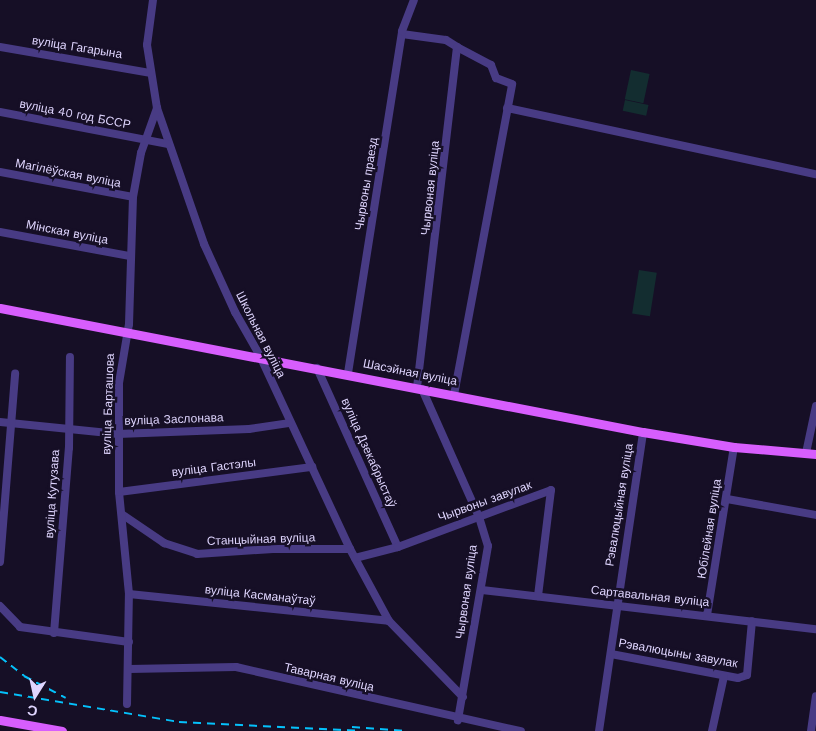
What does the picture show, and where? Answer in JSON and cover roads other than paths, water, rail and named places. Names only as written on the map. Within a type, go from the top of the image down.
[{"type":"main road","name":"Шасэйная вуліца","points":[[0,308],[260,356],[643,432],[734,447],[811,454]]},
{"type":"main road","points":[[0,720],[62,731]]},
{"type":"street","name":"Школьная вуліца","points":[[153,0],[147,28],[150,73],[157,108],[167,144],[204,244],[235,312],[260,356],[289,423],[312,467],[350,549],[389,621],[462,697]]},
{"type":"street","name":"Чырвоны праезд","points":[[348,373],[402,34],[414,0]]},
{"type":"street","points":[[402,34],[446,40],[491,65],[496,78],[512,84],[454,394]]},
{"type":"street","name":"вуліца Гагарына","points":[[0,47],[150,73]]},
{"type":"street","name":"Чырвоная вуліца","points":[[457,47],[420,388],[479,517],[488,546],[482,590],[458,720]]},
{"type":"street","name":"вуліца Барташова","points":[[127,704],[129,594],[123,516],[119,492],[118,434],[121,356],[130,314],[129,256],[132,198],[146,140],[157,108]]},
{"type":"street","points":[[507,108],[816,174]]},
{"type":"street","name":"вуліца 40 год БССР","points":[[0,112],[167,144]]},
{"type":"street","name":"Магілёўская вуліца","points":[[0,172],[132,198]]},
{"type":"street","name":"Мінская вуліца","points":[[0,232],[129,256]]},
{"type":"street","name":"вуліца Кутузава","points":[[54,633],[68,448],[66,430],[70,357]]},
{"type":"street","name":"вуліца Дзекабрыстаў","points":[[317,368],[398,547]]},
{"type":"street","points":[[0,562],[14,374]]},
{"type":"street","points":[[811,454],[816,406]]},
{"type":"street","name":"вуліца Заслонава","points":[[0,422],[118,434],[250,429],[289,423]]},
{"type":"street","name":"Рэвалюцыйная вуліца","points":[[599,731],[611,654],[616,605],[643,432]]},
{"type":"street","name":"Юбілейная вуліца","points":[[707,615],[734,447]]},
{"type":"street","name":"вуліца Гастэлы","points":[[119,492],[312,467]]},
{"type":"street","name":"Чырвоны завулак","points":[[355,558],[398,547],[551,490],[538,596]]},
{"type":"street","points":[[727,499],[816,515]]},
{"type":"street","name":"Станцыйная вуліца","points":[[123,516],[148,535],[196,554],[273,549],[350,549]]},
{"type":"street","name":"Сартавальная вуліца","points":[[482,590],[752,620],[816,629]]},
{"type":"street","name":"вуліца Касманаўтаў","points":[[129,594],[389,621]]},
{"type":"street","points":[[0,606],[20,627],[129,642]]},
{"type":"street","name":"Рэвалюцыны завулак","points":[[611,654],[738,678],[747,675],[752,620]]},
{"type":"street","name":"Таварная вуліца","points":[[129,669],[236,667],[458,720],[521,731]]},
{"type":"street","points":[[712,731],[724,676]]},
{"type":"street","points":[[811,731],[816,696]]},
{"type":"railway","points":[[0,657],[24,676],[66,698]]},
{"type":"railway","points":[[0,692],[179,722],[360,731]]},
{"type":"railway","points":[[352,727],[407,731]]}]
